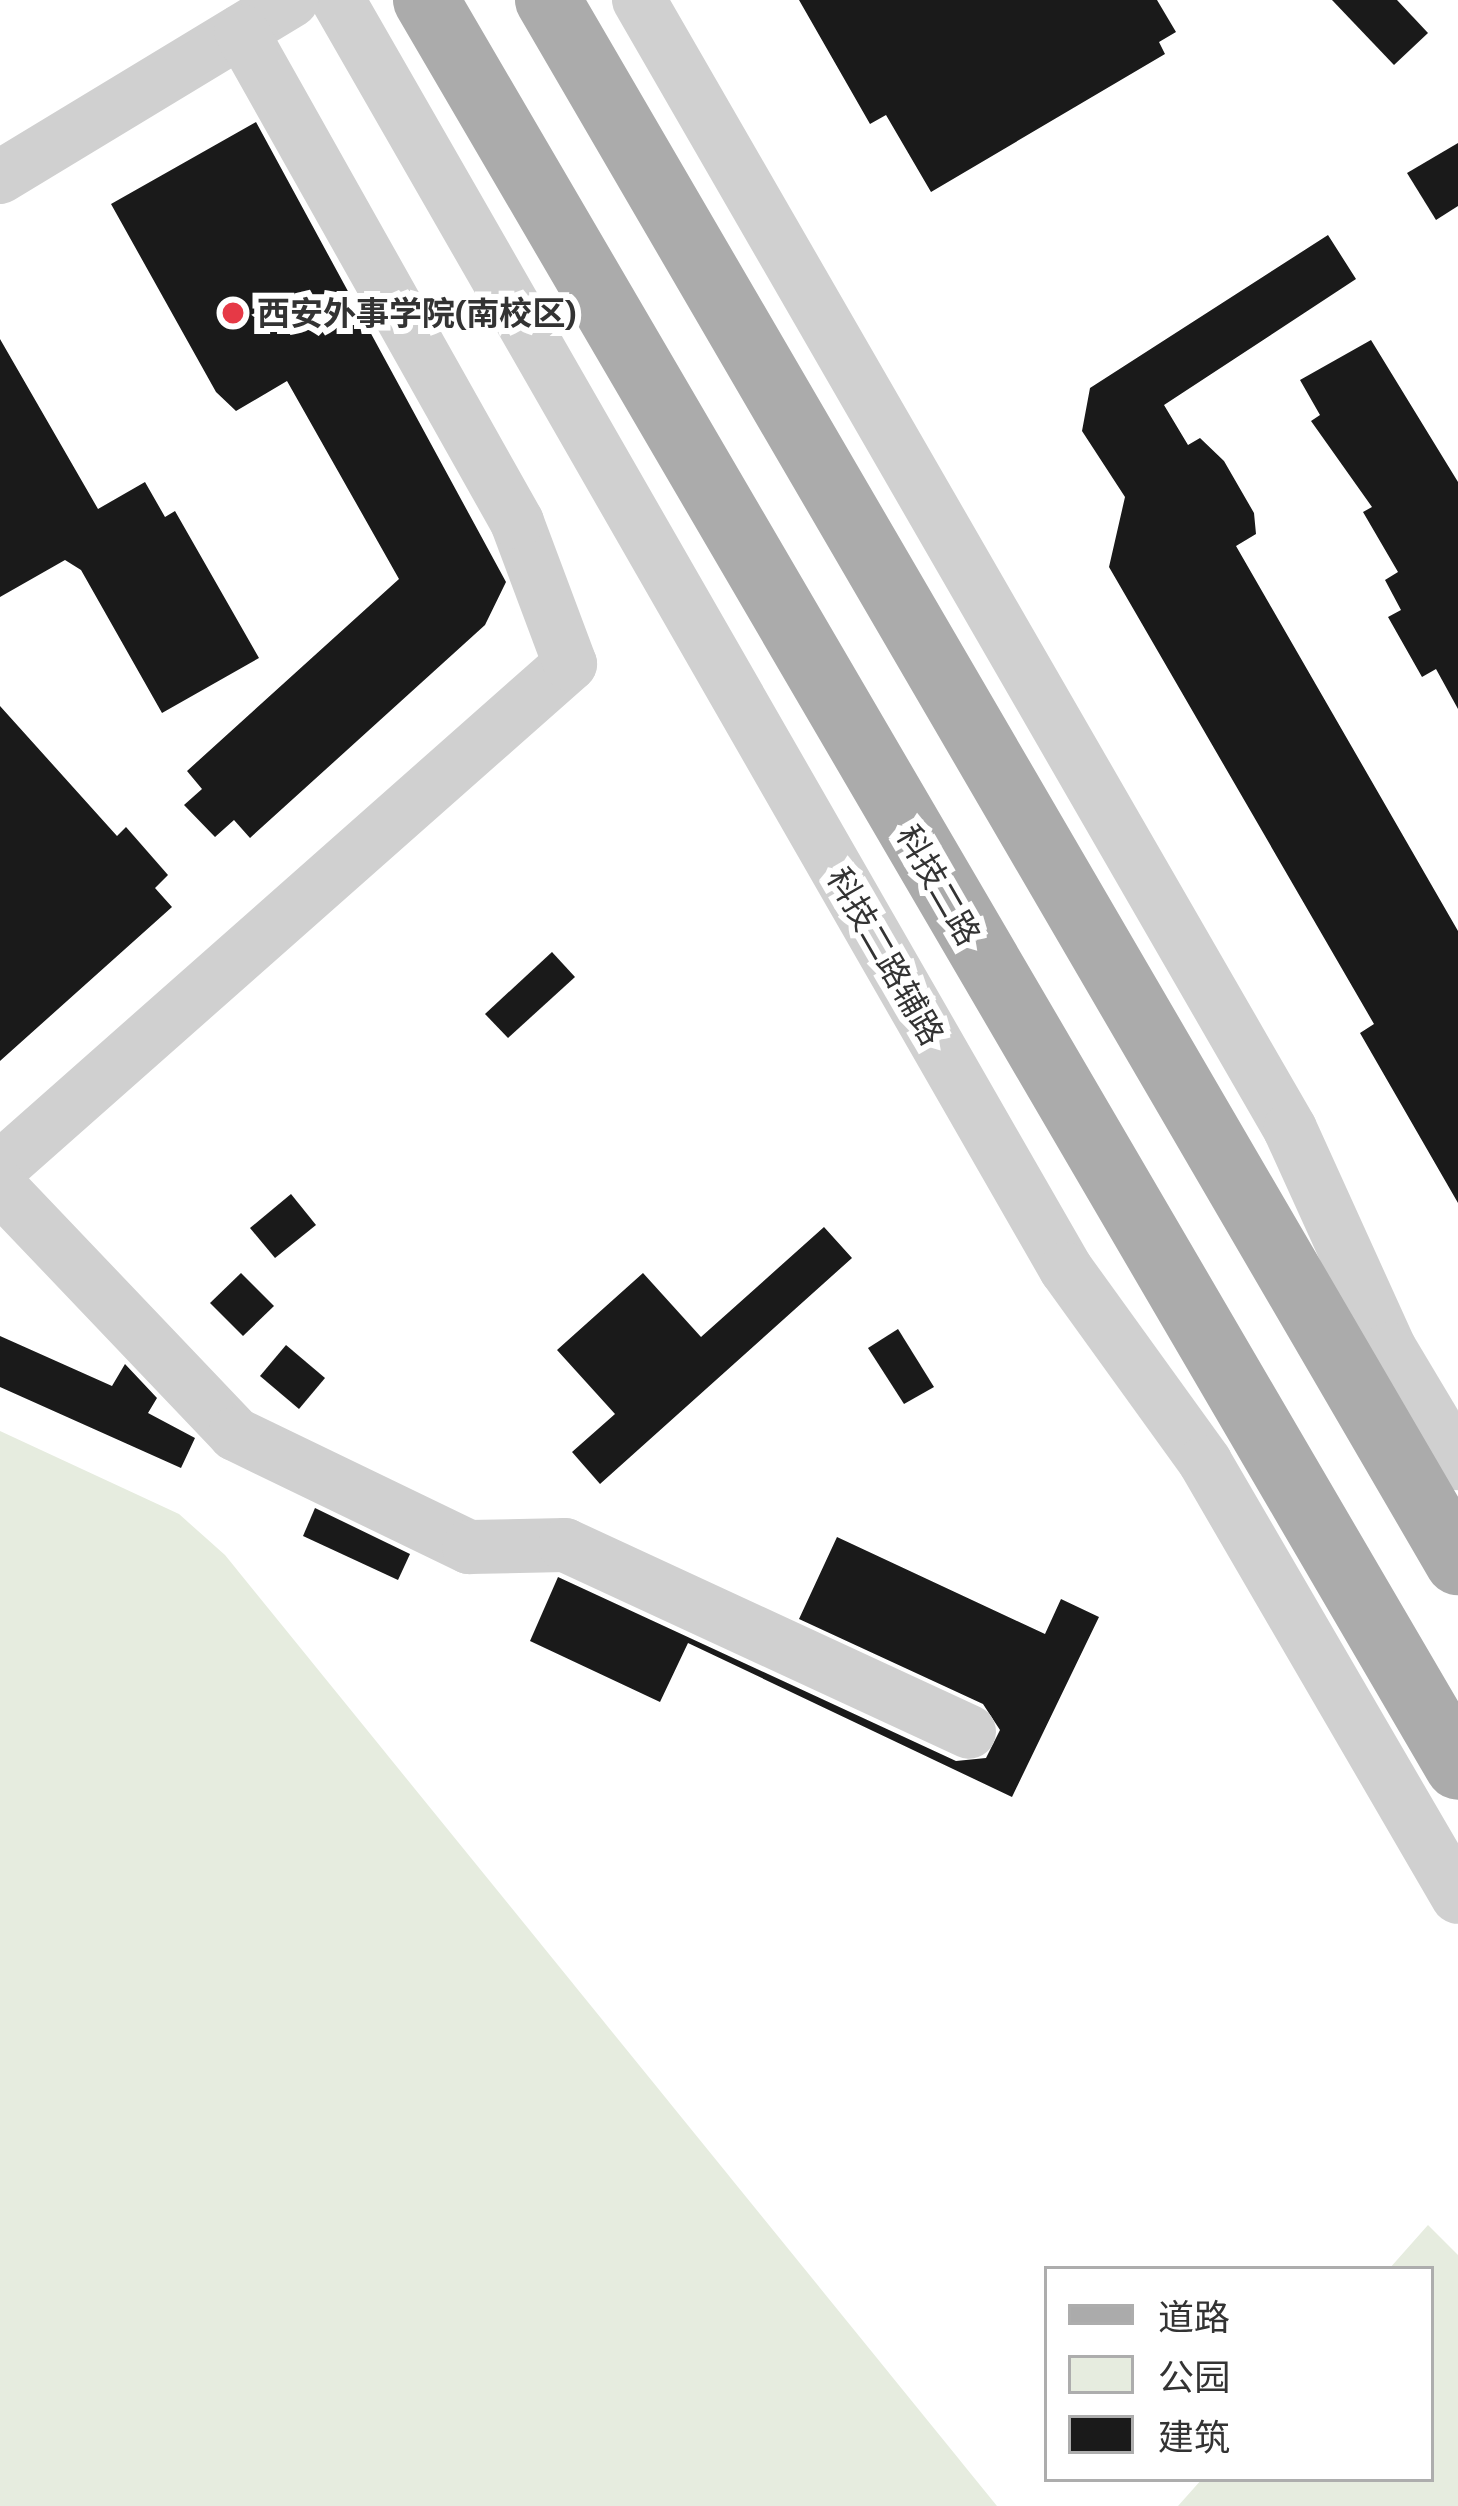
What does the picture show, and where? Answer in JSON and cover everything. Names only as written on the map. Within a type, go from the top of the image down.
[{"type":"main road","name":"科技二路","points":[[426,0],[1458,1767]]},
{"type":"main road","points":[[548,0],[1458,1562]]},
{"type":"street","points":[[0,177],[292,0]]},
{"type":"street","name":"科技二路辅路","points":[[338,0],[1066,1269],[1204,1462],[1458,1897]]},
{"type":"street","points":[[639,0],[1290,1129],[1390,1349],[1458,1463]]},
{"type":"street","points":[[0,1168],[570,664],[517,522],[241,31]]},
{"type":"street","points":[[0,1187],[235,1434],[470,1547],[565,1545],[969,1732]]},
{"type":"green space","points":[[0,1431],[179,1514],[225,1555],[997,2506],[0,2506]]},
{"type":"green space","points":[[1428,2225],[1458,2255],[1458,2506],[1178,2506],[1199,2482],[1434,2482],[1434,2266],[1392,2266]]},
{"type":"building","points":[[799,0],[1157,0],[1176,32],[1159,42],[1165,54],[931,192],[886,115],[870,124]]},
{"type":"building","points":[[1332,0],[1397,0],[1428,33],[1394,65]]},
{"type":"building","points":[[256,122],[506,582],[485,625],[250,838],[234,820],[215,837],[184,805],[202,789],[187,771],[399,579],[287,381],[236,411],[216,392],[111,204]]},
{"type":"building","points":[[1458,143],[1458,206],[1436,220],[1407,173]]},
{"type":"building","points":[[1328,235],[1356,279],[1164,405],[1188,445],[1200,438],[1224,461],[1254,513],[1256,534],[1236,546],[1458,931],[1458,1203],[1360,1033],[1374,1024],[1109,567],[1125,497],[1082,431],[1090,388]]},
{"type":"building","points":[[0,339],[98,509],[145,482],[165,517],[175,511],[259,658],[162,713],[81,570],[65,560],[0,597]]},
{"type":"building","points":[[1371,340],[1458,482],[1458,709],[1436,669],[1422,677],[1388,617],[1401,610],[1385,580],[1398,572],[1363,512],[1372,507],[1311,421],[1320,415],[1300,380]]},
{"type":"building","points":[[0,706],[117,836],[126,827],[168,875],[155,888],[172,907],[0,1061]]},
{"type":"building","points":[[552,952],[575,977],[508,1038],[485,1014]]},
{"type":"building","points":[[291,1194],[316,1225],[275,1258],[250,1228]]},
{"type":"building","points":[[824,1227],[852,1258],[600,1484],[572,1452],[615,1414],[557,1350],[643,1273],[701,1337]]},
{"type":"building","points":[[241,1273],[274,1306],[243,1336],[210,1303]]},
{"type":"building","points":[[898,1329],[934,1387],[904,1404],[868,1348]]},
{"type":"building","points":[[0,1336],[112,1386],[125,1364],[157,1398],[148,1413],[195,1438],[181,1468],[0,1387]]},
{"type":"building","points":[[286,1345],[325,1378],[299,1409],[260,1376]]},
{"type":"building","points":[[315,1508],[410,1554],[398,1580],[303,1536]]},
{"type":"building","points":[[837,1537],[1045,1634],[1061,1599],[1099,1617],[1012,1797],[688,1643],[660,1702],[530,1641],[558,1577],[956,1761],[986,1758],[1000,1730],[983,1704],[799,1619]]},
{"type":"place","name":"西安外事学院(南校区)","points":[[233,313]]}]
